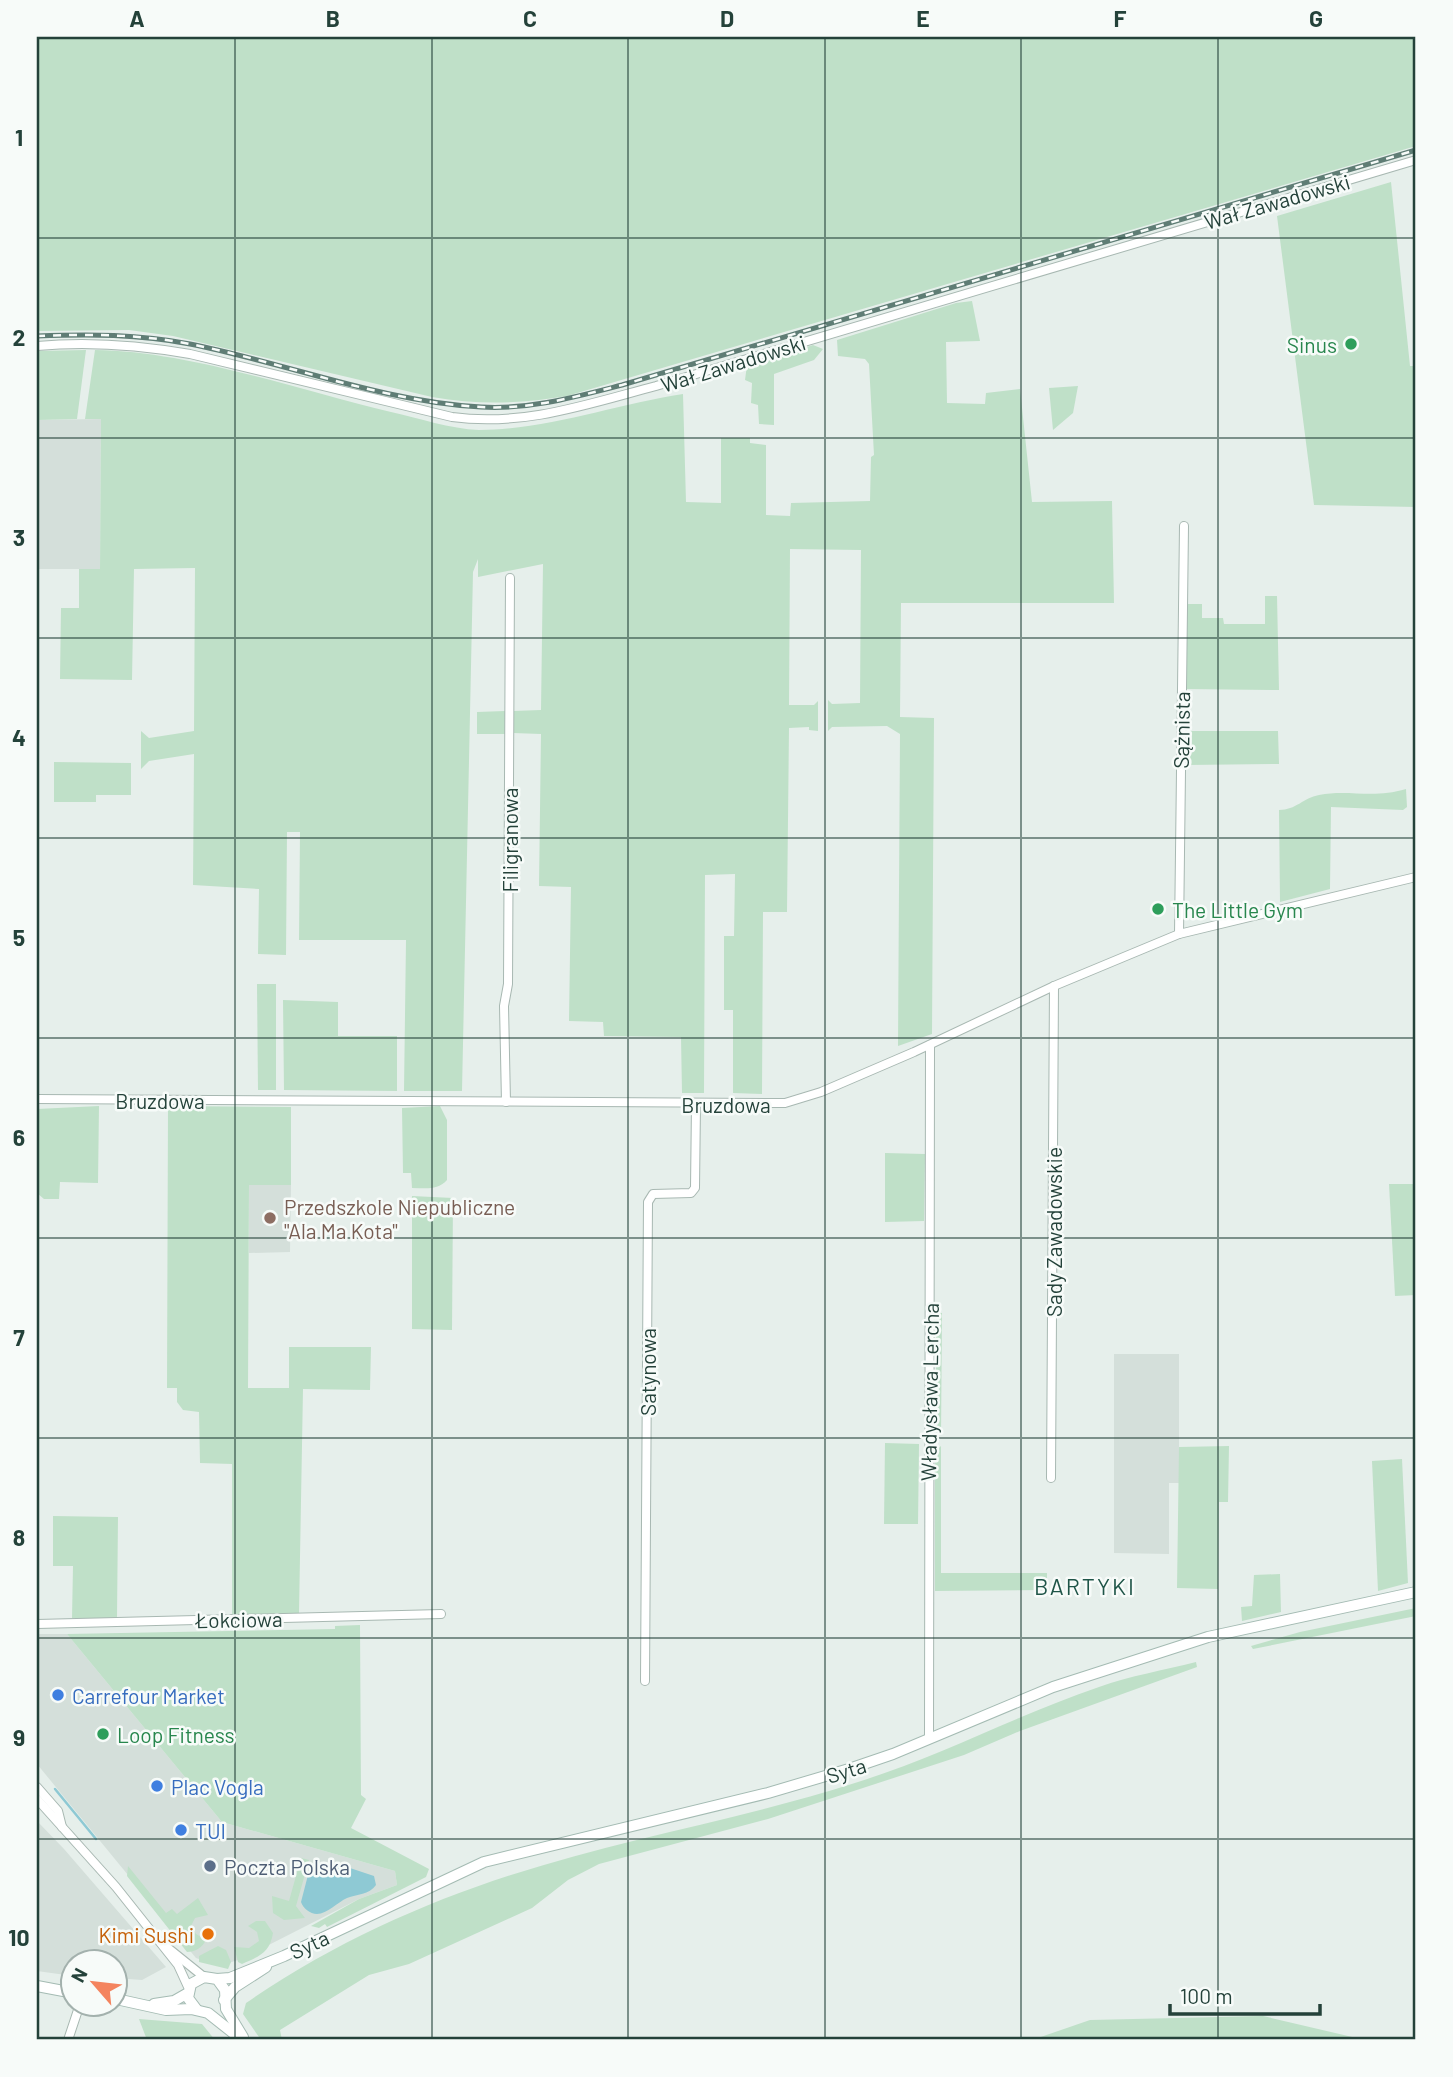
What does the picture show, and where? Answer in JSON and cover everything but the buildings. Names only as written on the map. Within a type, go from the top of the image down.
[{"type":"street","name":"Wał Zawadowski","points":[[37,346],[91,344],[147,347],[190,354],[452,417],[496,421],[538,417],[656,386],[1416,160]]},
{"type":"street","name":"Sążnista","points":[[1179,934],[1184,526]]},
{"type":"street","name":"Filigranowa","points":[[506,1102],[503,1006],[508,984],[510,578]]},
{"type":"street","name":"Bruzdowa","points":[[37,1099],[785,1103],[821,1092],[930,1045],[1054,986],[1179,934],[1416,877]]},
{"type":"street","name":"Sady Zawadowskie","points":[[1052,1478],[1054,986]]},
{"type":"street","name":"Władysława Lercha","points":[[929,1739],[930,1045]]},
{"type":"street","name":"Satynowa","points":[[645,1681],[648,1202],[653,1194],[691,1193],[695,1188],[696,1104]]},
{"type":"street","name":"Syta","points":[[217,1979],[230,1978],[280,1957],[484,1862],[768,1793],[882,1758],[1053,1687],[1208,1637],[1416,1592]]},
{"type":"street","name":"Łokciowa","points":[[37,1624],[441,1614]]},
{"type":"street","points":[[37,1787],[58,1811],[62,1827]]},
{"type":"street","points":[[37,1799],[158,1939],[182,1972],[190,2003],[243,2040]]},
{"type":"street","points":[[158,1939],[204,1976],[217,1979],[225,1990],[226,2009],[243,2040]]},
{"type":"street","name":"Syta","points":[[225,2000],[235,1987],[280,1957]]},
{"type":"street","points":[[151,2005],[174,2001],[204,1976]]},
{"type":"street","points":[[37,1986],[60,1990]]},
{"type":"street","points":[[130,2001],[166,2010],[202,2012],[218,2009],[225,2000]]},
{"type":"street","points":[[68,2040],[75,2018]]},
{"type":"shaded area","points":[[101,419],[100,569],[37,569],[37,420]]},
{"type":"shaded area","name":"Przedszkole Niepubliczne \"Ala Ma Kota\"","points":[[249,1184],[291,1185],[290,1252],[249,1253]]},
{"type":"shaded area","points":[[1114,1354],[1179,1354],[1179,1483],[1169,1483],[1169,1554],[1114,1553]]},
{"type":"shaded area","points":[[37,1634],[67,1634],[222,1822],[395,1871],[397,1885],[359,1899],[241,1959],[219,1966],[196,1958],[37,1764]]},
{"type":"shaded area","points":[[37,1821],[166,1967],[142,1980],[130,1979],[130,1948],[60,1948],[60,1974],[37,1971]]},
{"type":"green space","points":[[37,37],[1416,37],[1416,146],[567,396],[516,402],[466,401],[432,397],[173,336],[129,330],[37,331]]},
{"type":"green space","name":"Sinus","points":[[1391,182],[1410,366],[1416,366],[1416,507],[1314,505],[1277,216]]},
{"type":"green space","points":[[972,301],[980,341],[946,342],[947,403],[985,404],[986,393],[1020,389],[1032,502],[1112,501],[1114,603],[901,603],[900,717],[934,718],[932,1034],[898,1046],[900,734],[887,726],[832,727],[828,731],[828,700],[832,704],[860,703],[861,550],[790,549],[789,705],[814,705],[818,701],[818,731],[809,730],[809,727],[789,728],[787,912],[763,912],[762,1094],[733,1093],[733,1010],[724,1010],[724,936],[734,936],[735,874],[705,875],[704,1093],[682,1093],[681,1037],[604,1036],[603,1022],[569,1021],[571,887],[539,886],[541,734],[513,733],[513,711],[541,710],[543,564],[478,577],[478,559],[473,572],[462,1091],[404,1091],[406,940],[299,940],[300,832],[287,832],[286,955],[258,954],[259,889],[193,885],[194,754],[149,761],[141,769],[141,731],[149,738],[194,731],[195,568],[134,569],[132,680],[60,679],[61,608],[79,608],[79,569],[100,569],[101,419],[85,419],[95,350],[131,352],[205,364],[435,423],[479,430],[530,426],[683,394],[686,502],[721,503],[721,438],[750,438],[750,443],[766,445],[766,515],[790,516],[791,503],[870,501],[871,457],[874,455],[869,364],[865,359],[838,356],[837,340],[956,303]]},
{"type":"green space","points":[[813,345],[823,349],[814,360],[774,374],[774,425],[759,424],[758,405],[751,403],[752,383],[745,380],[747,365]]},
{"type":"green space","points":[[86,350],[77,419],[37,420],[37,351]]},
{"type":"green space","points":[[1078,386],[1073,413],[1053,430],[1049,388]]},
{"type":"green space","points":[[1265,596],[1277,596],[1279,690],[1184,689],[1186,604],[1202,604],[1202,618],[1223,618],[1224,624],[1265,624]]},
{"type":"green space","points":[[505,711],[505,734],[477,734],[477,712]]},
{"type":"green space","points":[[1188,731],[1278,731],[1279,764],[1187,765]]},
{"type":"green space","points":[[54,762],[131,763],[131,795],[96,795],[96,802],[54,802]]},
{"type":"green space","points":[[1406,789],[1407,807],[1403,810],[1331,807],[1330,889],[1280,902],[1279,810],[1330,793],[1383,793]]},
{"type":"green space","points":[[257,984],[276,984],[276,1090],[258,1090]]},
{"type":"green space","points":[[283,1000],[338,1002],[338,1036],[397,1036],[397,1091],[284,1090]]},
{"type":"green space","points":[[99,1106],[98,1183],[60,1182],[59,1199],[44,1199],[37,1193],[37,1109]]},
{"type":"green space","points":[[168,1106],[291,1107],[291,1185],[249,1185],[248,1388],[289,1388],[289,1347],[371,1347],[370,1390],[303,1389],[299,1613],[232,1615],[232,1464],[200,1463],[199,1412],[183,1410],[177,1402],[177,1388],[167,1388]]},
{"type":"green space","points":[[440,1106],[447,1120],[447,1180],[435,1187],[412,1188],[411,1173],[403,1173],[402,1108]]},
{"type":"green space","points":[[885,1153],[925,1154],[924,1221],[885,1222]]},
{"type":"green space","points":[[1389,1184],[1416,1184],[1416,1295],[1395,1296]]},
{"type":"green space","points":[[412,1196],[453,1198],[452,1330],[412,1329]]},
{"type":"green space","points":[[936,1313],[942,1313],[941,1434],[936,1432]]},
{"type":"green space","points":[[885,1443],[919,1444],[918,1524],[884,1524]]},
{"type":"green space","points":[[941,1446],[941,1573],[1047,1573],[1047,1590],[935,1591],[935,1451]]},
{"type":"green space","points":[[1229,1446],[1228,1502],[1219,1502],[1218,1589],[1177,1588],[1179,1447]]},
{"type":"green space","points":[[1402,1459],[1408,1583],[1378,1591],[1372,1461]]},
{"type":"green space","points":[[53,1516],[118,1517],[117,1618],[72,1618],[73,1566],[53,1566]]},
{"type":"green space","points":[[1280,1574],[1281,1612],[1242,1621],[1241,1607],[1252,1606],[1254,1575]]},
{"type":"green space","points":[[1416,1608],[1416,1616],[1253,1649],[1251,1646],[1300,1632]]},
{"type":"green space","points":[[360,1625],[361,1795],[366,1799],[351,1828],[429,1869],[426,1877],[327,1927],[325,1924],[319,1928],[311,1926],[359,1899],[397,1885],[395,1871],[222,1822],[67,1634],[335,1629],[335,1626]]},
{"type":"green space","points":[[1196,1662],[1197,1667],[1020,1731],[964,1755],[768,1819],[599,1864],[568,1880],[532,1908],[409,1964],[369,1975],[280,2030],[282,2040],[261,2040],[243,2014],[246,2003],[341,1946],[408,1914],[476,1887],[597,1850],[772,1807],[858,1782],[1099,1687]]},
{"type":"green space","points":[[301,1858],[309,1860],[296,1906],[305,1918],[284,1920],[273,1913],[272,1896],[289,1901]]},
{"type":"green space","points":[[128,1866],[166,1913],[172,1909],[177,1914],[198,1898],[208,1915],[195,1918],[191,1926],[196,1934],[206,1940],[200,1947],[187,1952],[127,1876]]},
{"type":"green space","points":[[256,1921],[265,1921],[273,1933],[269,1945],[253,1959],[242,1964],[238,1962],[234,1947],[249,1948],[259,1941],[257,1932],[248,1926]]},
{"type":"green space","points":[[218,1946],[226,1950],[231,1962],[228,1969],[199,1962],[199,1956]]},
{"type":"green space","points":[[1263,2016],[1365,2040],[1032,2040],[1090,2020]]},
{"type":"green space","points":[[139,2019],[202,2024],[215,2040],[147,2040]]},
{"type":"water","points":[[317,1864],[344,1866],[374,1876],[376,1885],[370,1891],[347,1898],[325,1912],[312,1913],[301,1902],[308,1875]]},
{"type":"waterway","points":[[55,1789],[96,1839]]},
{"type":"railway","points":[[37,336],[152,338],[226,352],[408,398],[481,407],[534,405],[622,385],[1416,150]]},
{"type":"place","name":"Sinus","points":[[1351,344]]},
{"type":"place","name":"The Little Gym","points":[[1158,909]]},
{"type":"place","name":"Przedszkole Niepubliczne \"Ala Ma Kota\"","points":[[270,1218]]},
{"type":"place","name":"Carrefour Market","points":[[58,1695]]},
{"type":"place","name":"Loop Fitness","points":[[103,1734]]},
{"type":"place","name":"Plac Vogla","points":[[157,1786]]},
{"type":"place","name":"TUI","points":[[181,1830]]},
{"type":"place","name":"Poczta Polska","points":[[210,1866]]},
{"type":"place","name":"Kimi Sushi","points":[[208,1934]]},
{"type":"district","name":"BARTYKI","points":[[1085,1586]]}]
